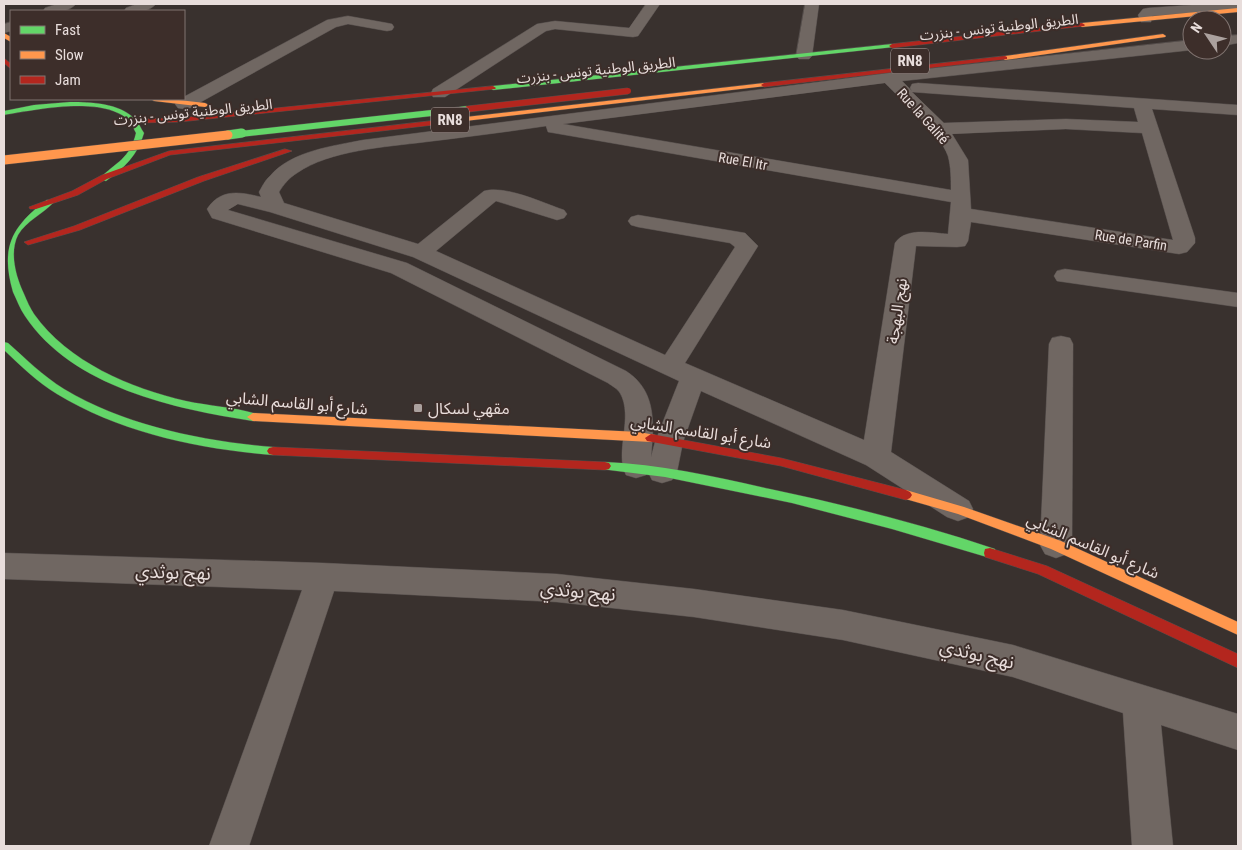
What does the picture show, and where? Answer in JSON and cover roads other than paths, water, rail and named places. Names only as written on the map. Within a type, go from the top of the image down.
[{"type":"main road","points":[[133,121],[179,120],[804,56],[1018,31],[1238,10]]},
{"type":"main road","name":"الطريق الوطنية تونس - بنزرت","points":[[4,160],[1182,23]]},
{"type":"main road","name":"الطريق الوطنية تونس - بنزرت","points":[[128,134],[1168,36],[1030,55],[429,122]]},
{"type":"main road","points":[[160,100],[184,104],[280,105],[402,97]]},
{"type":"main road","points":[[4,113],[63,102],[107,109],[122,114],[133,121],[140,133],[136,148],[122,165],[105,177],[50,202],[22,209]]},
{"type":"main road","name":"RN8","points":[[105,177],[169,153],[429,122]]},
{"type":"main road","name":"RN8","points":[[28,242],[77,228],[201,179],[305,146],[409,128],[429,122]]},
{"type":"main road","name":"الطريق الوطنية تونس - بنزرت","points":[[4,149],[100,138]]},
{"type":"main road","name":"شارع أبو القاسم الشابي","points":[[50,202],[11,231],[5,239],[5,268],[30,317],[49,340],[75,360],[158,398],[226,414],[266,419],[639,436],[781,462],[960,510],[1056,545],[1238,629]]},
{"type":"main road","points":[[4,345],[37,374],[70,396],[150,428],[208,443],[254,450],[636,466],[794,498],[922,532],[1042,570],[1238,661]]},
{"type":"street","points":[[53,10],[69,4]]},
{"type":"street","points":[[134,10],[148,4]]},
{"type":"street","points":[[439,93],[542,27],[555,25],[633,33],[653,4]]},
{"type":"street","points":[[804,56],[812,4]]},
{"type":"street","points":[[1146,19],[1145,15],[1148,12],[1234,6],[1235,4]]},
{"type":"street","points":[[184,104],[332,23],[348,20],[387,27]]},
{"type":"street","points":[[276,207],[269,192],[272,183],[297,163],[318,156],[396,140],[526,122],[893,82],[1182,46]]},
{"type":"street","points":[[893,82],[1238,110]]},
{"type":"street","name":"Rue la Galité","points":[[893,82],[938,129],[957,155],[961,206]]},
{"type":"street","name":"Rue de Parfin","points":[[961,206],[1179,247],[1184,243],[1184,238],[1142,103]]},
{"type":"street","name":"Rue El Itr","points":[[526,122],[961,206]]},
{"type":"street","points":[[938,129],[1066,124],[1150,128]]},
{"type":"street","points":[[421,252],[491,195],[497,195],[557,214]]},
{"type":"street","points":[[636,466],[639,436],[635,397],[629,387],[617,377],[399,268],[219,214],[217,209],[220,204],[238,198],[276,207],[421,252],[682,372],[876,457],[960,510]]},
{"type":"street","name":"نهج البهجة","points":[[876,457],[906,243],[914,239],[957,241],[961,206]]},
{"type":"street","points":[[638,220],[738,238],[747,246],[682,372],[662,472]]},
{"type":"street","points":[[1065,276],[1238,300]]},
{"type":"street","points":[[1056,545],[1060,344]]},
{"type":"street","name":"نهج بوثدي","points":[[4,566],[323,577],[557,588],[694,603],[843,625],[1013,661],[1238,732]]},
{"type":"street","points":[[229,846],[323,577]]},
{"type":"street","points":[[1140,700],[1152,846]]},
{"type":"place","name":"مقهي لسكال","points":[[418,408]]}]
